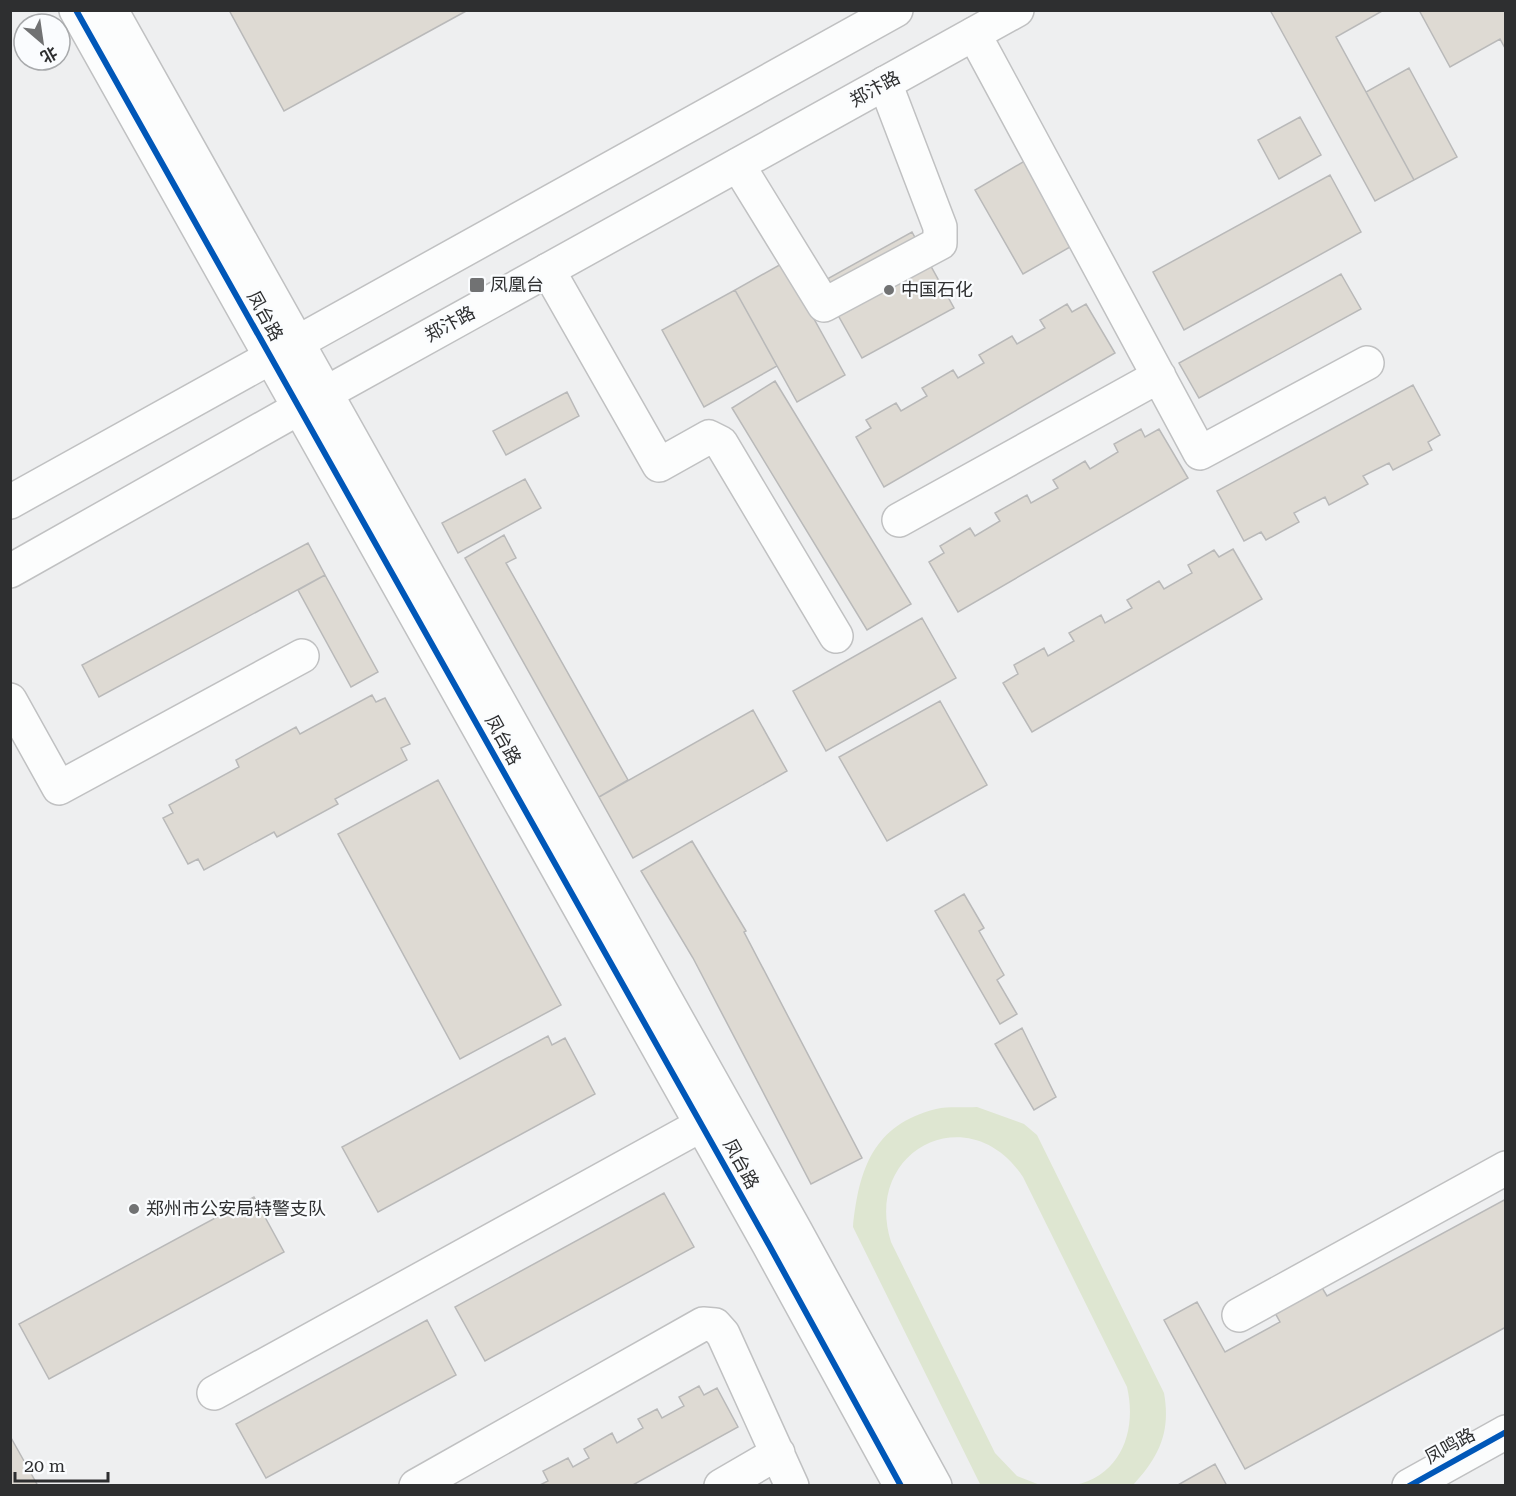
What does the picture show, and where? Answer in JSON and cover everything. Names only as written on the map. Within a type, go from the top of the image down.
[{"type":"street","name":"凤台路","points":[[76,10],[284,349]]},
{"type":"street","name":"凤台路","points":[[111,10],[284,349],[701,1125],[901,1485]]},
{"type":"street","points":[[10,502],[896,10]]},
{"type":"street","name":"郑汴路","points":[[10,571],[312,400],[1017,10]]},
{"type":"street","points":[[975,34],[1200,453],[1367,363]]},
{"type":"street","points":[[738,165],[824,305],[940,243],[940,227],[885,83]]},
{"type":"street","points":[[548,270],[659,465],[710,437],[721,443],[836,636]]},
{"type":"street","points":[[899,520],[1159,376]]},
{"type":"street","name":"凤台路","points":[[312,400],[795,1230],[935,1485]]},
{"type":"street","points":[[10,700],[59,788],[302,656]]},
{"type":"street","points":[[214,1393],[701,1125]]},
{"type":"street","points":[[1239,1315],[1506,1168]]},
{"type":"street","points":[[416,1485],[703,1324],[716,1325],[723,1334],[792,1485]]},
{"type":"street","name":"凤鸣路","points":[[1409,1485],[1506,1432]]},
{"type":"street","points":[[721,1485],[778,1453]]},
{"type":"green space","points":[[977,1107],[1024,1124],[1037,1135],[1164,1393],[1166,1420],[1161,1443],[1150,1464],[1133,1485],[1075,1485],[1091,1480],[1104,1471],[1115,1461],[1122,1448],[1130,1419],[1127,1387],[1023,1177],[1001,1153],[976,1140],[950,1137],[926,1144],[906,1159],[892,1181],[886,1209],[891,1242],[995,1453],[1017,1476],[1040,1485],[980,1484],[853,1227],[865,1168],[873,1152],[884,1138],[897,1126],[915,1116],[936,1109]]},
{"type":"building","points":[[229,10],[468,10],[284,111]]},
{"type":"building","points":[[1270,10],[1384,10],[1336,37],[1414,180],[1375,201]]},
{"type":"building","points":[[1419,10],[1506,10],[1506,50],[1500,39],[1450,67]]},
{"type":"building","points":[[1409,68],[1457,157],[1414,180],[1366,92]]},
{"type":"building","points":[[1300,117],[1321,155],[1279,179],[1258,140]]},
{"type":"building","points":[[1028,159],[1077,243],[1023,274],[975,190]]},
{"type":"building","points":[[1330,175],[1361,232],[1184,330],[1153,272]]},
{"type":"building","points":[[912,232],[954,308],[862,358],[820,283]]},
{"type":"building","points":[[783,263],[845,375],[797,402],[735,290]]},
{"type":"building","points":[[1341,274],[1361,309],[1199,398],[1179,363]]},
{"type":"building","points":[[735,290],[777,366],[704,407],[662,330]]},
{"type":"building","points":[[1067,304],[1072,312],[1086,304],[1115,353],[884,487],[856,437],[871,428],[866,420],[896,403],[901,411],[927,396],[922,388],[953,370],[958,378],[984,363],[979,355],[1012,336],[1017,344],[1045,328],[1040,320]]},
{"type":"building","points":[[775,381],[911,604],[867,630],[732,408]]},
{"type":"building","points":[[1413,385],[1440,435],[1428,442],[1432,450],[1393,470],[1389,463],[1363,476],[1368,484],[1329,505],[1325,497],[1294,513],[1299,522],[1266,540],[1261,532],[1244,541],[1217,491]]},
{"type":"building","points":[[567,392],[579,416],[506,455],[493,431]]},
{"type":"building","points":[[1141,429],[1145,437],[1159,429],[1188,478],[958,612],[929,562],[944,553],[940,546],[970,528],[975,536],[1000,521],[995,513],[1027,495],[1031,503],[1058,488],[1053,480],[1085,461],[1090,469],[1118,452],[1114,444]]},
{"type":"building","points":[[525,479],[541,508],[458,553],[442,523]]},
{"type":"building","points":[[504,535],[516,558],[506,563],[628,780],[599,797],[465,558]]},
{"type":"building","points":[[308,543],[325,575],[99,697],[82,665]]},
{"type":"building","points":[[1233,549],[1262,599],[1032,732],[1003,683],[1018,674],[1014,665],[1044,648],[1048,656],[1074,641],[1069,633],[1101,615],[1105,623],[1132,608],[1127,600],[1159,581],[1164,589],[1192,573],[1188,565],[1214,550],[1219,557]]},
{"type":"building","points":[[325,575],[378,672],[351,687],[298,590]]},
{"type":"building","points":[[922,618],[956,678],[826,751],[793,691]]},
{"type":"building","points":[[372,695],[376,702],[385,698],[410,744],[401,748],[407,760],[335,799],[338,804],[277,837],[274,832],[204,870],[198,859],[188,864],[163,818],[173,813],[169,805],[239,767],[236,760],[296,727],[300,734]]},
{"type":"building","points":[[940,701],[987,785],[887,841],[839,757]]},
{"type":"building","points":[[753,710],[787,771],[633,858],[599,797]]},
{"type":"building","points":[[438,780],[561,1005],[460,1059],[338,834]]},
{"type":"building","points":[[692,841],[746,931],[744,932],[862,1158],[811,1184],[693,958],[641,871]]},
{"type":"building","points":[[964,894],[984,928],[979,931],[1004,975],[997,980],[1017,1014],[1000,1024],[935,911]]},
{"type":"building","points":[[1022,1028],[1056,1097],[1034,1110],[995,1044]]},
{"type":"building","points":[[548,1036],[552,1045],[565,1038],[595,1094],[378,1212],[342,1147]]},
{"type":"building","points":[[664,1193],[694,1247],[485,1361],[455,1307]]},
{"type":"building","points":[[254,1197],[284,1252],[49,1379],[19,1324]]},
{"type":"building","points":[[1506,1199],[1506,1327],[1245,1469],[1164,1320],[1197,1302],[1225,1352],[1280,1322],[1274,1311],[1321,1286],[1327,1296]]},
{"type":"building","points":[[427,1320],[456,1375],[266,1478],[236,1424]]},
{"type":"building","points":[[699,1386],[704,1395],[717,1388],[738,1427],[631,1486],[538,1486],[548,1481],[543,1471],[568,1458],[573,1467],[589,1458],[584,1449],[612,1433],[617,1443],[643,1428],[638,1419],[657,1409],[662,1418],[684,1406],[679,1397]]},
{"type":"building","points":[[10,1436],[38,1486],[10,1486]]},
{"type":"building","points":[[1215,1464],[1227,1486],[1176,1486]]},
{"type":"cycle path","points":[[76,10],[769,1245],[901,1486]]},
{"type":"cycle path","points":[[1409,1486],[1506,1432]]},
{"type":"place","name":"凤凰台","points":[[477,285]]},
{"type":"place","name":"中国石化","points":[[889,290]]},
{"type":"place","name":"郑州市公安局特警支队","points":[[134,1209]]}]
